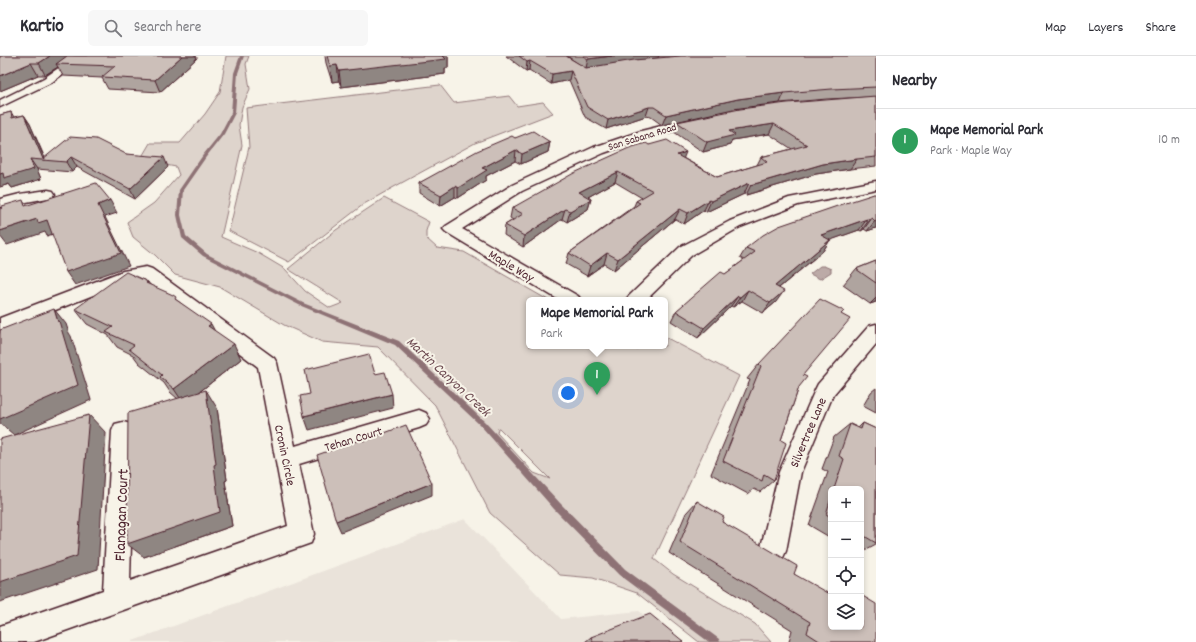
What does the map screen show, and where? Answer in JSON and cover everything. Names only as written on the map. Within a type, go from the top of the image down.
[{"type":"street","points":[[0,104],[48,80],[82,56]]},
{"type":"street","name":"San Sabana Road","points":[[452,229],[516,188],[599,150],[645,134],[692,121],[714,117]]},
{"type":"street","points":[[638,297],[686,252],[735,224],[794,201],[876,185]]},
{"type":"street","points":[[0,203],[20,198],[48,194]]},
{"type":"street","name":"Maple Way","points":[[452,229],[567,297]]},
{"type":"street","name":"Cronin Circle","points":[[0,325],[129,275],[146,273],[267,363],[302,534],[0,640]]},
{"type":"street","name":"Silvertree Lane","points":[[773,551],[790,472],[825,390],[876,331]]},
{"type":"street","name":"Tehan Court","points":[[287,458],[419,419]]},
{"type":"street","name":"Flanagan Court","points":[[116,599],[123,431]]},
{"type":"shaded area","points":[[226,56],[249,56],[246,64],[250,89],[242,107],[239,125],[242,145],[221,237],[258,253],[285,269],[305,291],[330,308],[343,303],[288,269],[336,230],[384,198],[429,222],[426,231],[426,238],[437,248],[464,252],[543,297],[526,297],[526,349],[668,349],[668,339],[739,376],[654,559],[673,574],[755,624],[771,642],[699,642],[637,593],[593,578],[560,575],[490,513],[435,405],[378,347],[322,342],[284,325],[220,287],[175,275],[155,255],[133,237],[127,222],[154,203],[179,175],[176,167],[140,160],[150,143],[180,143],[205,114],[220,92]],"holes":[[[498,428],[550,479],[534,473],[497,433]]]},
{"type":"shaded area","points":[[440,85],[454,103],[509,96],[517,106],[543,102],[553,113],[475,143],[394,187],[364,204],[289,262],[229,231],[249,147],[246,108]]},
{"type":"shaded area","points":[[820,266],[831,269],[831,272],[820,279],[810,274]]},
{"type":"shaded area","points":[[465,519],[561,619],[639,611],[678,642],[130,642]]},
{"type":"building","points":[[0,56],[50,56],[39,63],[31,63],[0,76]]},
{"type":"building","points":[[67,56],[182,56],[155,80],[102,77],[115,66],[56,64]]},
{"type":"building","points":[[327,56],[443,56],[446,59],[339,71],[337,65],[330,66]]},
{"type":"building","points":[[519,56],[566,56],[586,68],[634,60],[681,56],[876,56],[876,87],[784,93],[738,99],[666,115],[654,107],[649,107],[608,120],[587,107],[571,71],[552,74],[530,61],[527,62]]},
{"type":"building","points":[[583,56],[612,56],[588,59]]},
{"type":"building","points":[[876,96],[876,157],[823,164],[751,185],[749,183],[711,201],[709,200],[688,213],[680,209],[618,259],[607,253],[590,266],[569,253],[640,203],[636,201],[653,191],[618,172],[579,192],[591,199],[570,211],[565,209],[524,236],[505,225],[523,214],[512,208],[574,173],[629,148],[646,143],[649,145],[667,140],[686,152],[677,155],[717,177],[767,162],[761,157],[807,145],[774,124],[729,131],[735,135],[707,142],[677,122],[740,109],[787,103]]},
{"type":"building","points":[[11,112],[12,118],[24,115],[43,159],[70,137],[96,139],[126,154],[164,157],[130,189],[71,157],[66,162],[30,159],[34,169],[4,178],[3,173],[0,174],[0,115]]},
{"type":"building","points":[[533,131],[550,142],[522,154],[516,150],[482,168],[487,170],[458,188],[455,186],[441,195],[419,183],[477,151],[512,136],[515,138]]},
{"type":"building","points":[[96,183],[110,200],[98,205],[121,253],[66,272],[47,220],[38,223],[37,219],[0,231],[0,209],[2,206],[23,200],[25,206]]},
{"type":"building","points":[[876,194],[876,221],[872,218],[869,220],[867,219],[821,235],[830,240],[775,286],[784,291],[770,303],[748,290],[740,297],[738,296],[704,328],[676,311],[721,272],[725,274],[755,252],[746,248],[763,235],[779,226]]},
{"type":"building","points":[[876,261],[876,283],[856,269]]},
{"type":"building","points":[[126,272],[176,297],[175,299],[211,324],[208,326],[234,344],[174,389],[160,377],[162,375],[129,349],[134,345],[106,332],[113,327],[75,309]]},
{"type":"building","points":[[820,299],[844,311],[841,314],[850,319],[803,375],[807,377],[799,387],[781,440],[786,443],[774,480],[764,474],[762,481],[723,461],[761,366],[759,364]]},
{"type":"building","points":[[54,309],[78,385],[0,419],[0,330]]},
{"type":"building","points":[[369,354],[375,374],[385,372],[392,394],[304,416],[300,396],[310,394],[305,370]]},
{"type":"building","points":[[206,390],[216,464],[214,465],[220,512],[127,544],[128,413]]},
{"type":"building","points":[[89,415],[77,556],[0,582],[0,439]]},
{"type":"building","points":[[863,423],[876,429],[876,543],[864,536],[864,486],[835,486],[844,459],[839,456],[850,424],[861,429]]},
{"type":"building","points":[[406,425],[432,483],[336,521],[317,455],[362,439],[363,441]]},
{"type":"building","points":[[697,501],[724,517],[722,522],[797,566],[794,574],[828,593],[828,630],[864,630],[864,597],[876,604],[876,642],[821,642],[807,633],[810,622],[680,542]]},
{"type":"building","points":[[650,614],[684,642],[593,642],[591,637]]},
{"type":"waterway","name":"Martin Canyon Creek","points":[[242,56],[236,73],[233,113],[222,134],[204,156],[181,190],[179,215],[184,237],[205,255],[301,304],[397,343],[483,424],[557,506],[622,572],[716,642]]},
{"type":"place","name":"Mape Memorial Park","points":[[597,395]]}]
